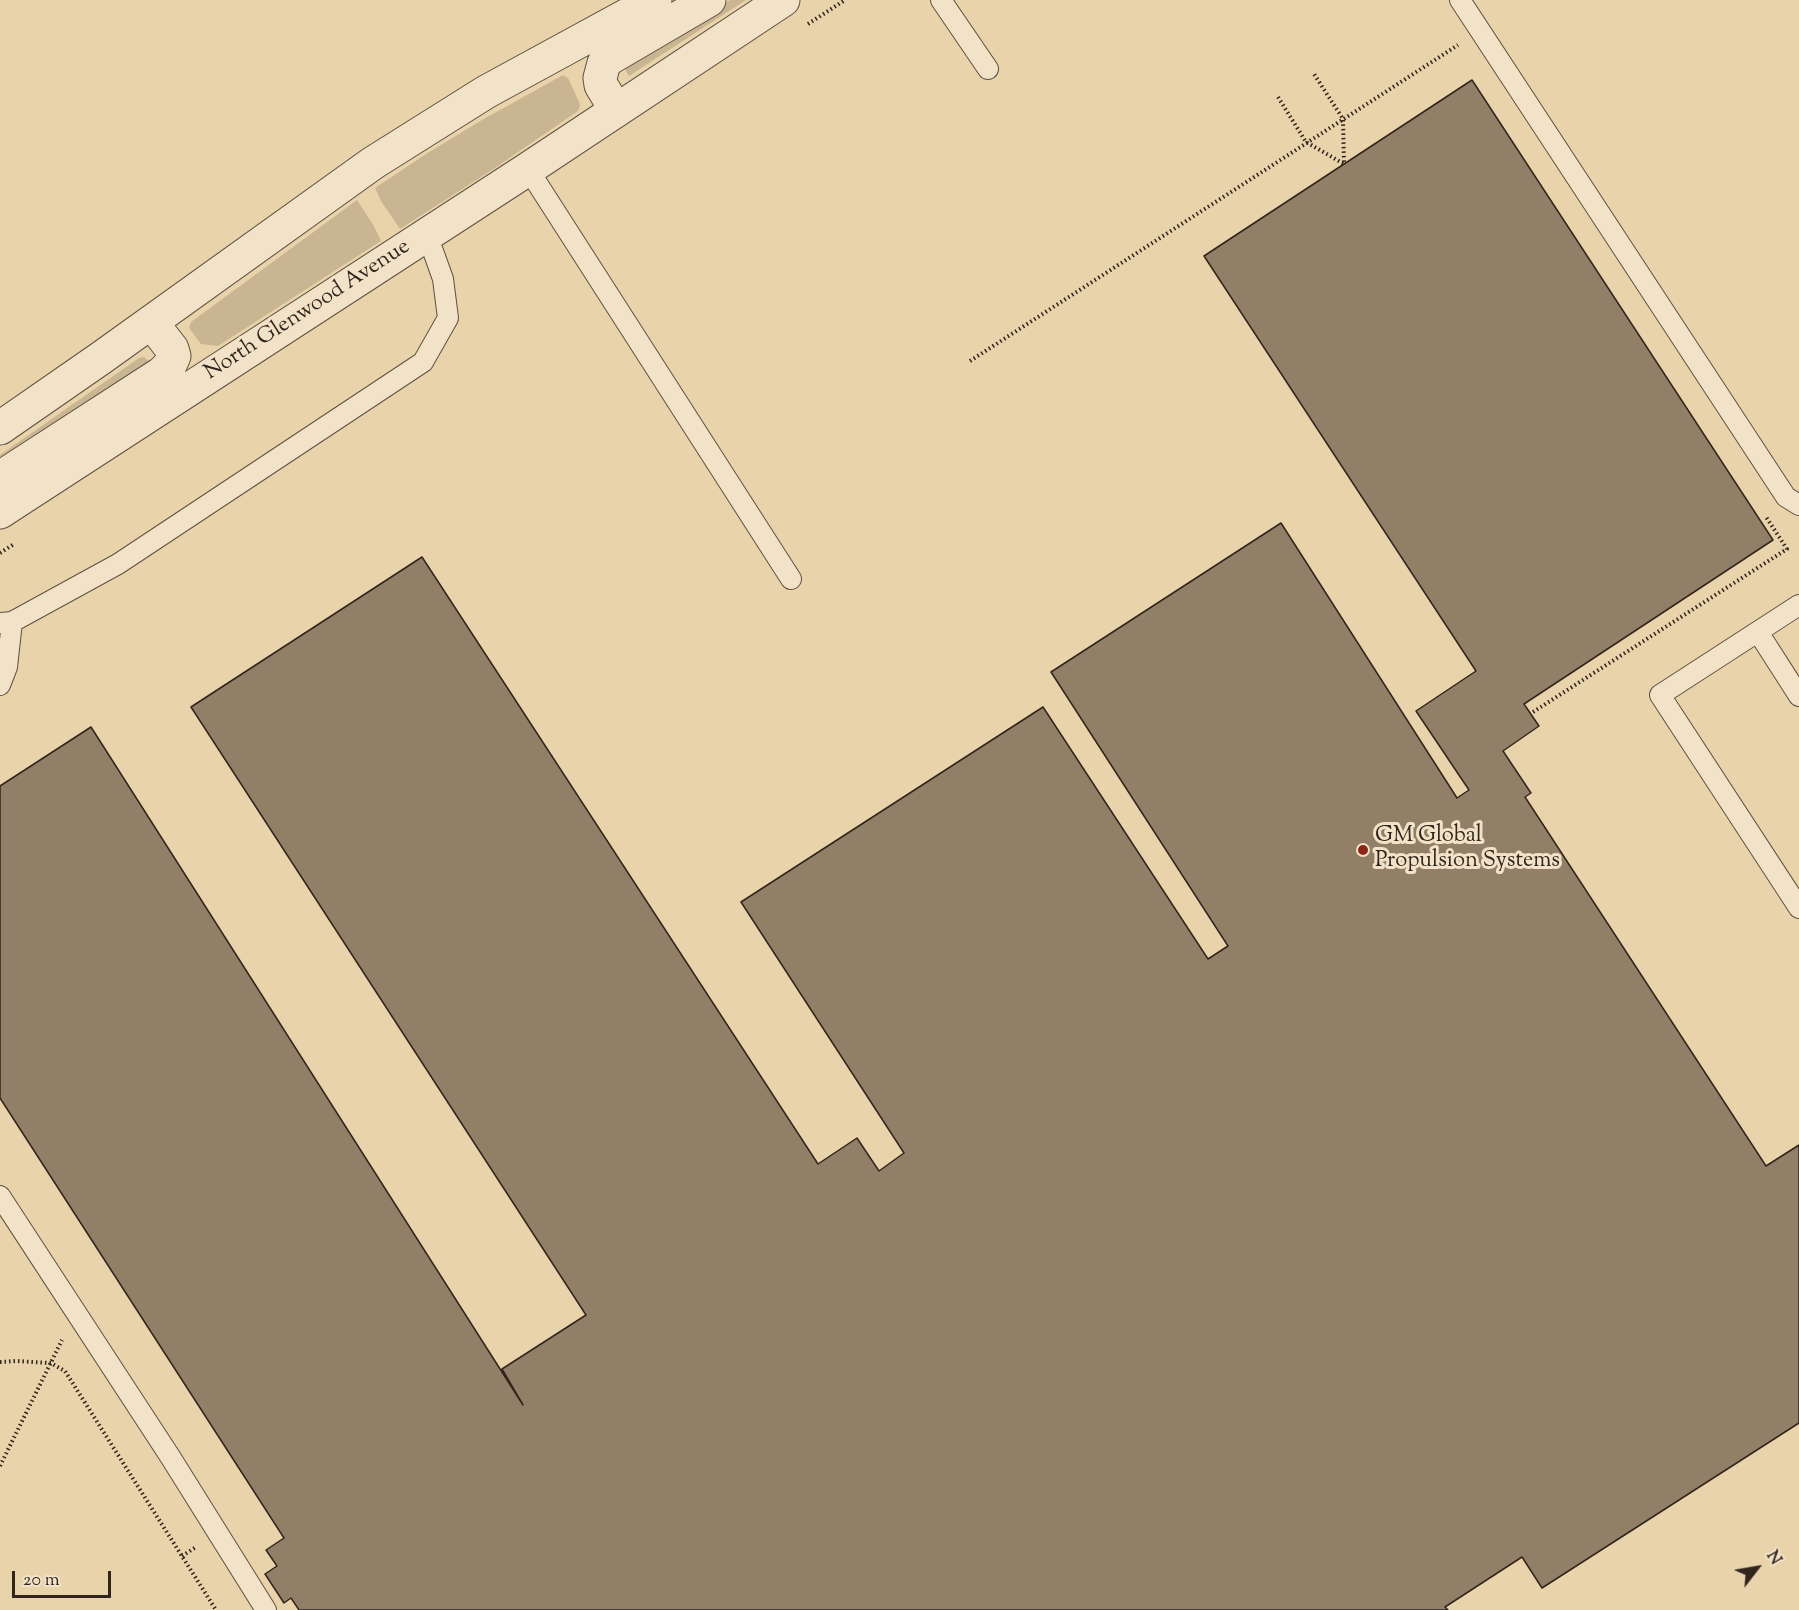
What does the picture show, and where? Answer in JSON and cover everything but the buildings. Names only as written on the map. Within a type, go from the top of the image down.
[{"type":"street","points":[[0,429],[373,163],[486,92],[655,0]]},
{"type":"street","points":[[616,110],[601,85],[600,78],[604,63],[709,0]]},
{"type":"street","name":"North Glenwood Avenue","points":[[0,512],[528,169],[783,0]]},
{"type":"street","name":"North Glenwood Avenue","points":[[0,478],[170,365],[174,356],[172,349],[151,322]]},
{"type":"lane","points":[[941,0],[988,69]]},
{"type":"lane","points":[[1460,0],[1786,497],[1799,505]]},
{"type":"lane","points":[[528,169],[791,579]]},
{"type":"lane","points":[[0,685],[7,667],[6,623],[117,564],[423,362],[448,318],[443,279],[433,251],[424,236]]},
{"type":"lane","points":[[1799,605],[1660,695],[1799,908]]},
{"type":"lane","points":[[1758,632],[1799,696]]},
{"type":"lane","points":[[0,1196],[171,1458],[266,1610]]},
{"type":"path","points":[[970,360],[1459,44]]},
{"type":"path","points":[[1278,97],[1306,142],[1344,164],[1343,119],[1314,74]]},
{"type":"path","points":[[1533,712],[1787,549],[1761,510]]},
{"type":"path","points":[[0,1466],[76,1313]]},
{"type":"path","points":[[0,1362],[51,1363],[65,1371],[216,1610]]},
{"type":"path","points":[[182,1556],[199,1545]]},
{"type":"shaded area","points":[[730,0],[746,0],[629,76],[622,64]]},
{"type":"shaded area","points":[[563,75],[568,78],[580,104],[578,111],[400,229],[375,188],[482,120]]},
{"type":"shaded area","points":[[357,200],[381,241],[218,346],[201,344],[189,328],[191,322]]},
{"type":"shaded area","points":[[144,357],[150,362],[0,467],[0,455],[139,358]]},
{"type":"place","name":"GM Global Propulsion Systems","points":[[1363,850]]}]
